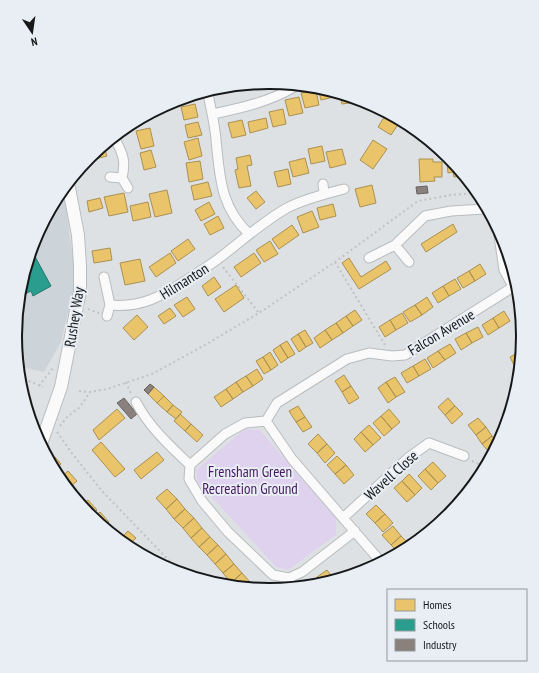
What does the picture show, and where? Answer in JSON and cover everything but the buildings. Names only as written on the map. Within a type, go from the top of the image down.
[{"type":"street","points":[[213,114],[269,100],[289,90]]},
{"type":"street","points":[[209,96],[213,114],[219,176],[225,201],[240,226],[249,234]]},
{"type":"street","points":[[116,142],[123,154],[125,167],[122,178],[128,188]]},
{"type":"street","points":[[110,177],[122,178]]},
{"type":"street","points":[[323,184],[324,194]]},
{"type":"street","name":"Hilmanton","points":[[110,305],[124,307],[164,295],[218,259],[249,234],[287,208],[324,194],[344,189]]},
{"type":"street","name":"Rushey Way","points":[[44,437],[61,387],[78,304],[80,257],[76,222],[70,191]]},
{"type":"street","points":[[369,258],[395,245],[425,216],[451,211],[482,209]]},
{"type":"street","points":[[395,245],[409,262]]},
{"type":"street","points":[[501,250],[504,270],[511,283]]},
{"type":"street","points":[[104,277],[110,305],[107,316]]},
{"type":"street","name":"Falcon Avenue","points":[[266,421],[276,403],[347,359],[369,353],[392,356],[405,355],[512,289]]},
{"type":"street","points":[[136,402],[154,430],[190,465],[190,479],[202,501],[228,532],[273,575],[289,578],[302,572],[355,531]]},
{"type":"street","points":[[190,465],[225,434],[238,426],[245,423],[266,421],[292,459],[378,558]]},
{"type":"street","name":"Wavell Close","points":[[343,518],[408,458],[429,443],[464,456]]},
{"type":"path","points":[[79,391],[90,392],[107,389],[152,374],[260,313],[335,262],[418,201],[471,193]]},
{"type":"path","points":[[218,259],[260,313]]},
{"type":"path","points":[[335,262],[392,356]]},
{"type":"path","points":[[78,304],[107,316]]},
{"type":"path","points":[[26,380],[43,387]]},
{"type":"path","points":[[126,382],[136,402]]},
{"type":"path","points":[[90,392],[80,407],[67,417],[56,431],[102,491],[172,564]]},
{"type":"path","points":[[464,456],[481,465]]},
{"type":"shaded area","points":[[64,198],[76,279],[61,342],[44,372],[24,368],[22,336],[24,304],[30,272],[35,257],[55,213]]},
{"type":"green space","name":"Frensham Green Recreation Ground","points":[[245,429],[260,430],[336,519],[336,535],[288,570],[276,567],[197,481],[196,470]]}]
